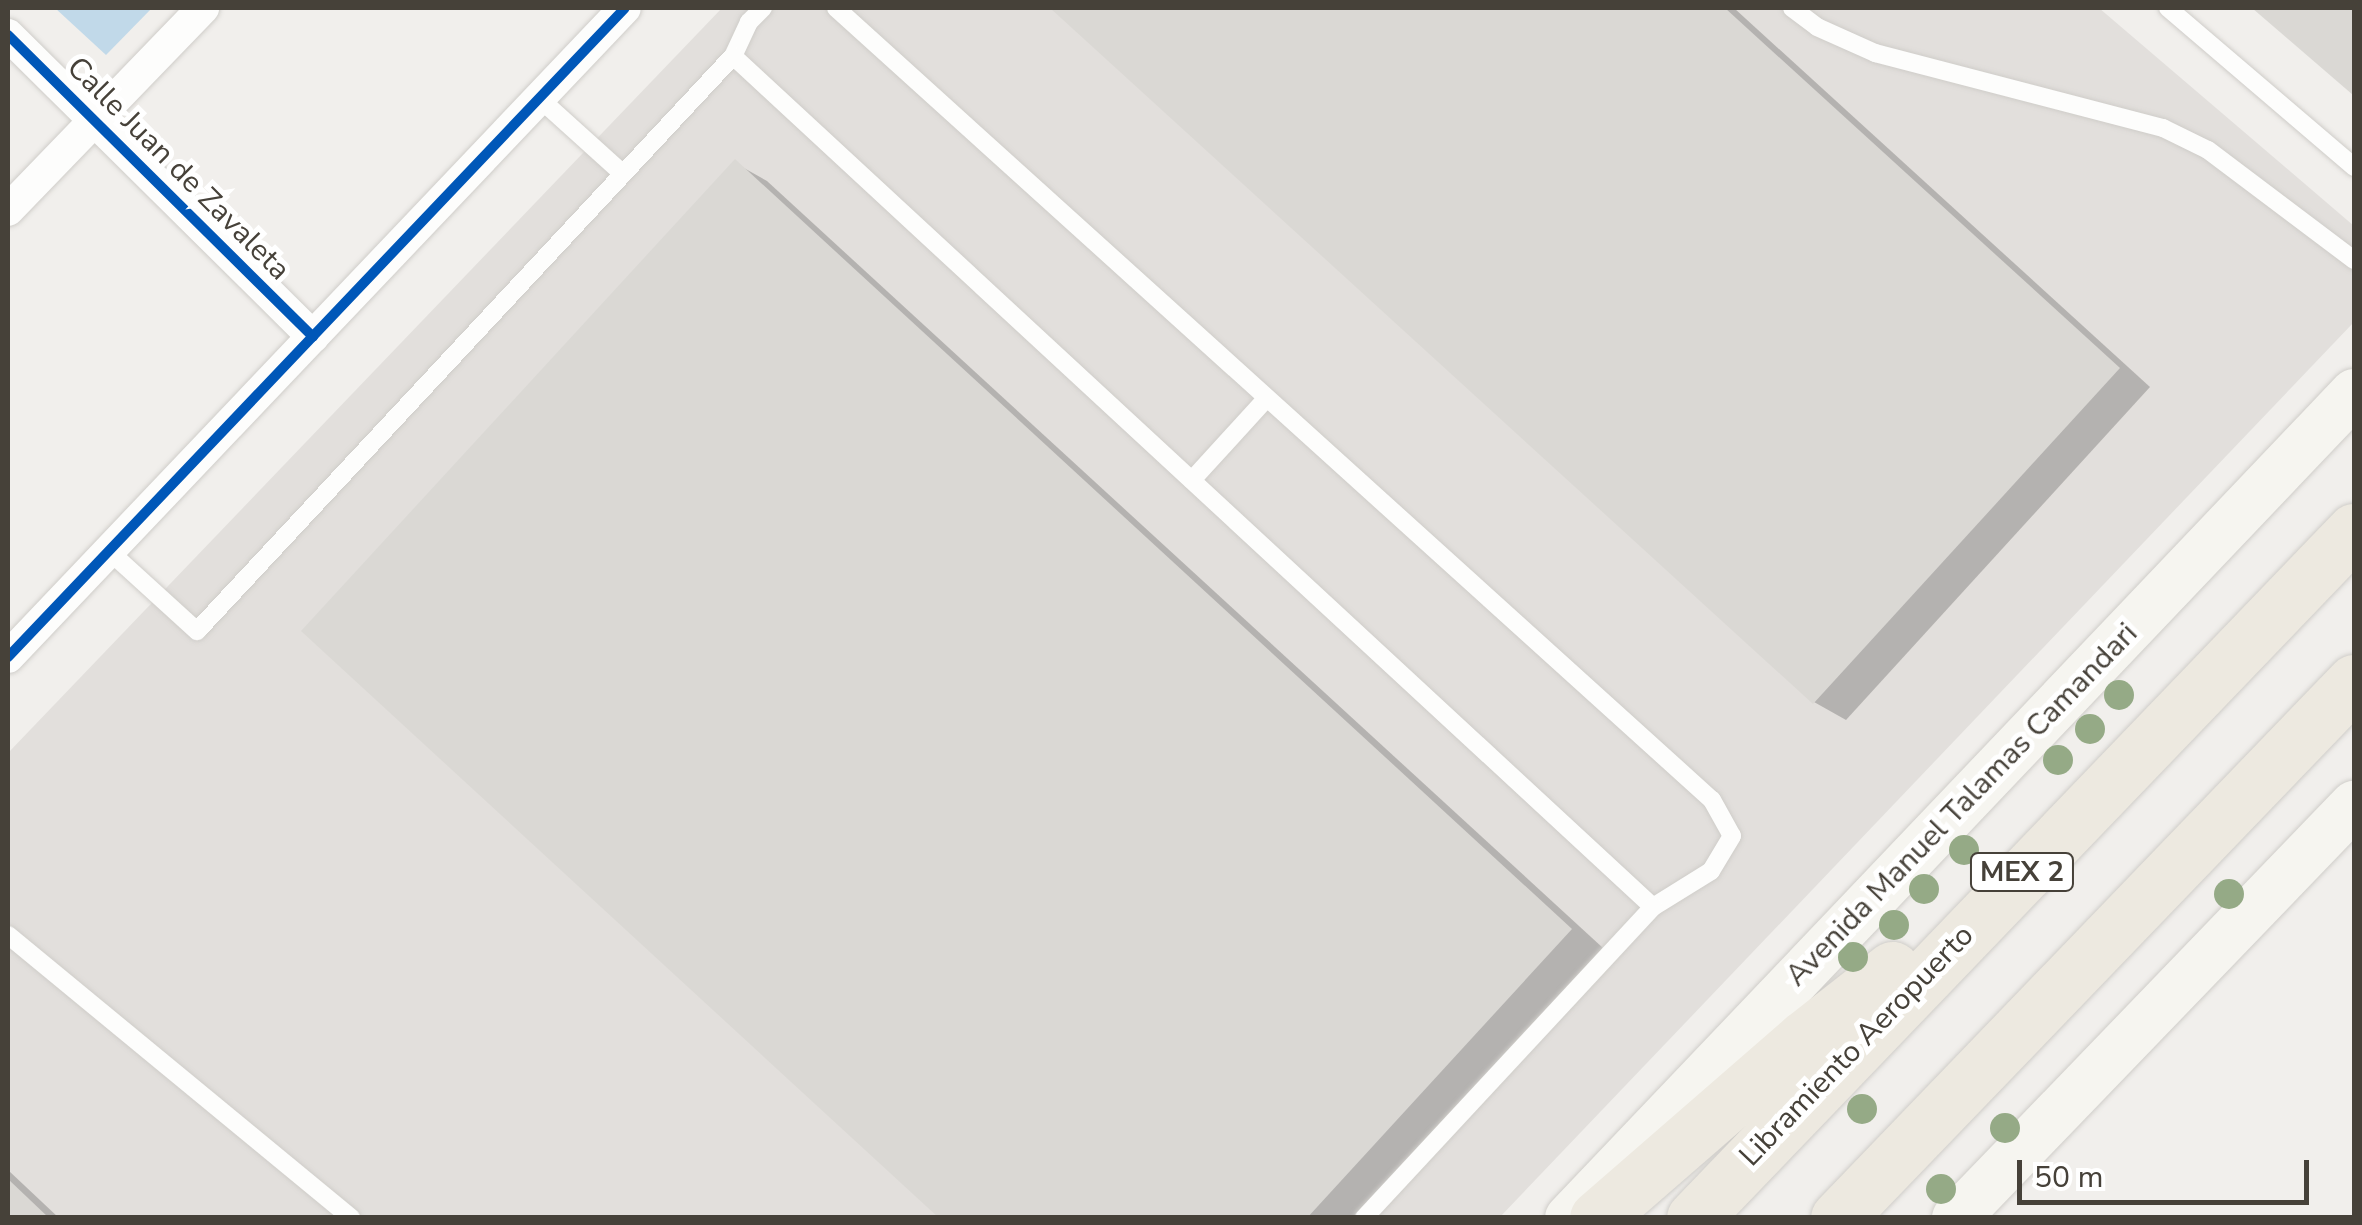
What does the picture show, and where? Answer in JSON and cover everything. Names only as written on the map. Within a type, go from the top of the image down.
[{"type":"highway","name":"Libramiento Aeropuerto","points":[[1694,1218],[2354,531]]},
{"type":"highway","points":[[1844,1212],[2354,682]]},
{"type":"highway","points":[[1597,1218],[1804,1038],[1904,960],[2002,894]]},
{"type":"main road","name":"Avenida Manuel Talamas Camandari","points":[[1569,1218],[2354,393]]},
{"type":"main road","points":[[1956,1218],[2354,805]]},
{"type":"street","points":[[8,210],[204,8]]},
{"type":"street","points":[[8,657],[624,8]]},
{"type":"street","name":"Calle Juan de Zavaleta","points":[[8,36],[313,338]]},
{"type":"lane","points":[[108,551],[197,631],[733,56],[750,22],[764,8]]},
{"type":"lane","points":[[836,8],[1712,800],[1732,836],[1711,871],[1653,908],[1364,1218]]},
{"type":"lane","points":[[1792,8],[1817,27],[1875,54],[2163,128],[2208,150],[2354,260]]},
{"type":"lane","points":[[2168,8],[2354,166]]},
{"type":"lane","points":[[733,56],[1653,908]]},
{"type":"lane","points":[[539,98],[623,174]]},
{"type":"lane","points":[[1192,480],[1268,398]]},
{"type":"lane","points":[[8,935],[351,1218]]},
{"type":"shaded area","points":[[722,8],[2099,8],[2354,226],[2354,322],[1500,1217],[8,1217],[8,753]]},
{"type":"water","points":[[55,8],[152,8],[106,55]]},
{"type":"building","points":[[1050,8],[1725,8],[2120,368],[1813,704]]},
{"type":"building","points":[[2252,8],[2354,8],[2353,95]]},
{"type":"building","points":[[735,159],[1572,929],[1307,1218],[939,1218],[301,631]]},
{"type":"building","points":[[8,1179],[49,1218],[8,1218]]},
{"type":"cycle path","points":[[8,657],[625,8]]},
{"type":"cycle path","points":[[8,35],[313,337]]}]
